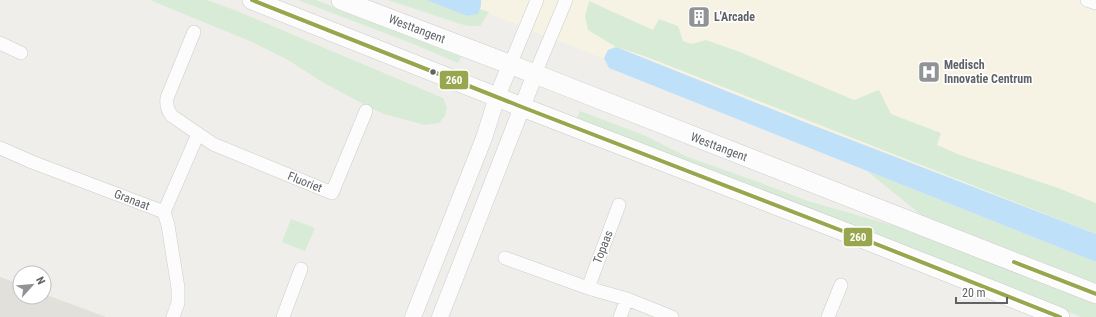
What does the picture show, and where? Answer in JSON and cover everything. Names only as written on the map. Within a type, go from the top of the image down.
[{"type":"main road","points":[[252,0],[1060,317]]},
{"type":"main road","name":"Westtangent","points":[[341,0],[535,74],[1096,294]]},
{"type":"street","points":[[413,317],[484,138],[497,97],[537,0]]},
{"type":"street","points":[[440,317],[535,74],[566,0]]},
{"type":"street","points":[[1087,0],[1096,3]]},
{"type":"street","name":"Fluoriet","points":[[194,32],[167,98],[166,105],[172,116],[213,144],[332,193],[366,111]]},
{"type":"street","points":[[0,43],[21,53]]},
{"type":"street","points":[[164,212],[198,134]]},
{"type":"street","name":"Granaat","points":[[0,148],[32,162],[164,212],[168,225],[178,288],[178,303],[173,317]]},
{"type":"street","name":"Topaas","points":[[588,288],[619,205]]},
{"type":"street","points":[[505,258],[588,288],[627,299],[672,317]]},
{"type":"street","points":[[283,317],[301,269]]},
{"type":"street","points":[[828,317],[841,285]]},
{"type":"street","points":[[620,317],[627,299]]},
{"type":"shaded area","points":[[455,0],[1096,0],[1096,256],[612,62]]},
{"type":"shaded area","points":[[0,277],[12,281],[12,305],[52,305],[52,297],[106,317],[0,317]]},
{"type":"green space","points":[[150,0],[207,0],[237,11],[443,98],[447,108],[445,116],[439,123],[425,125],[384,114],[324,83],[288,60],[252,42]]},
{"type":"green space","points":[[298,0],[316,0],[461,57],[458,63],[411,43]]},
{"type":"green space","points":[[388,0],[426,0],[467,16],[477,14],[480,9],[489,12],[480,26],[467,26]]},
{"type":"green space","points":[[589,1],[653,30],[659,19],[678,26],[683,41],[692,44],[706,40],[740,52],[854,100],[879,90],[891,114],[941,133],[937,145],[960,155],[1058,188],[1096,203],[1096,234],[647,57],[616,47],[588,30],[585,17]]},
{"type":"green space","points":[[580,111],[646,136],[685,156],[808,201],[895,226],[1096,304],[1096,317],[1081,317],[896,242],[577,118]]},
{"type":"green space","points":[[867,171],[1096,262],[1096,283],[921,215]]},
{"type":"green space","points":[[291,219],[315,228],[305,251],[282,242]]},
{"type":"water","points":[[426,0],[481,0],[481,6],[478,14],[467,16]]},
{"type":"water","points":[[616,47],[802,121],[1096,234],[1096,262],[609,68],[604,58],[608,50]]},
{"type":"transit line","name":"260","points":[[252,0],[1060,317]]},
{"type":"transit line","name":"260","points":[[1014,262],[1096,294]]},
{"type":"place","name":"L'Arcade","points":[[699,17]]},
{"type":"place","name":"Medisch Innovatie Centrum","points":[[929,72]]}]
